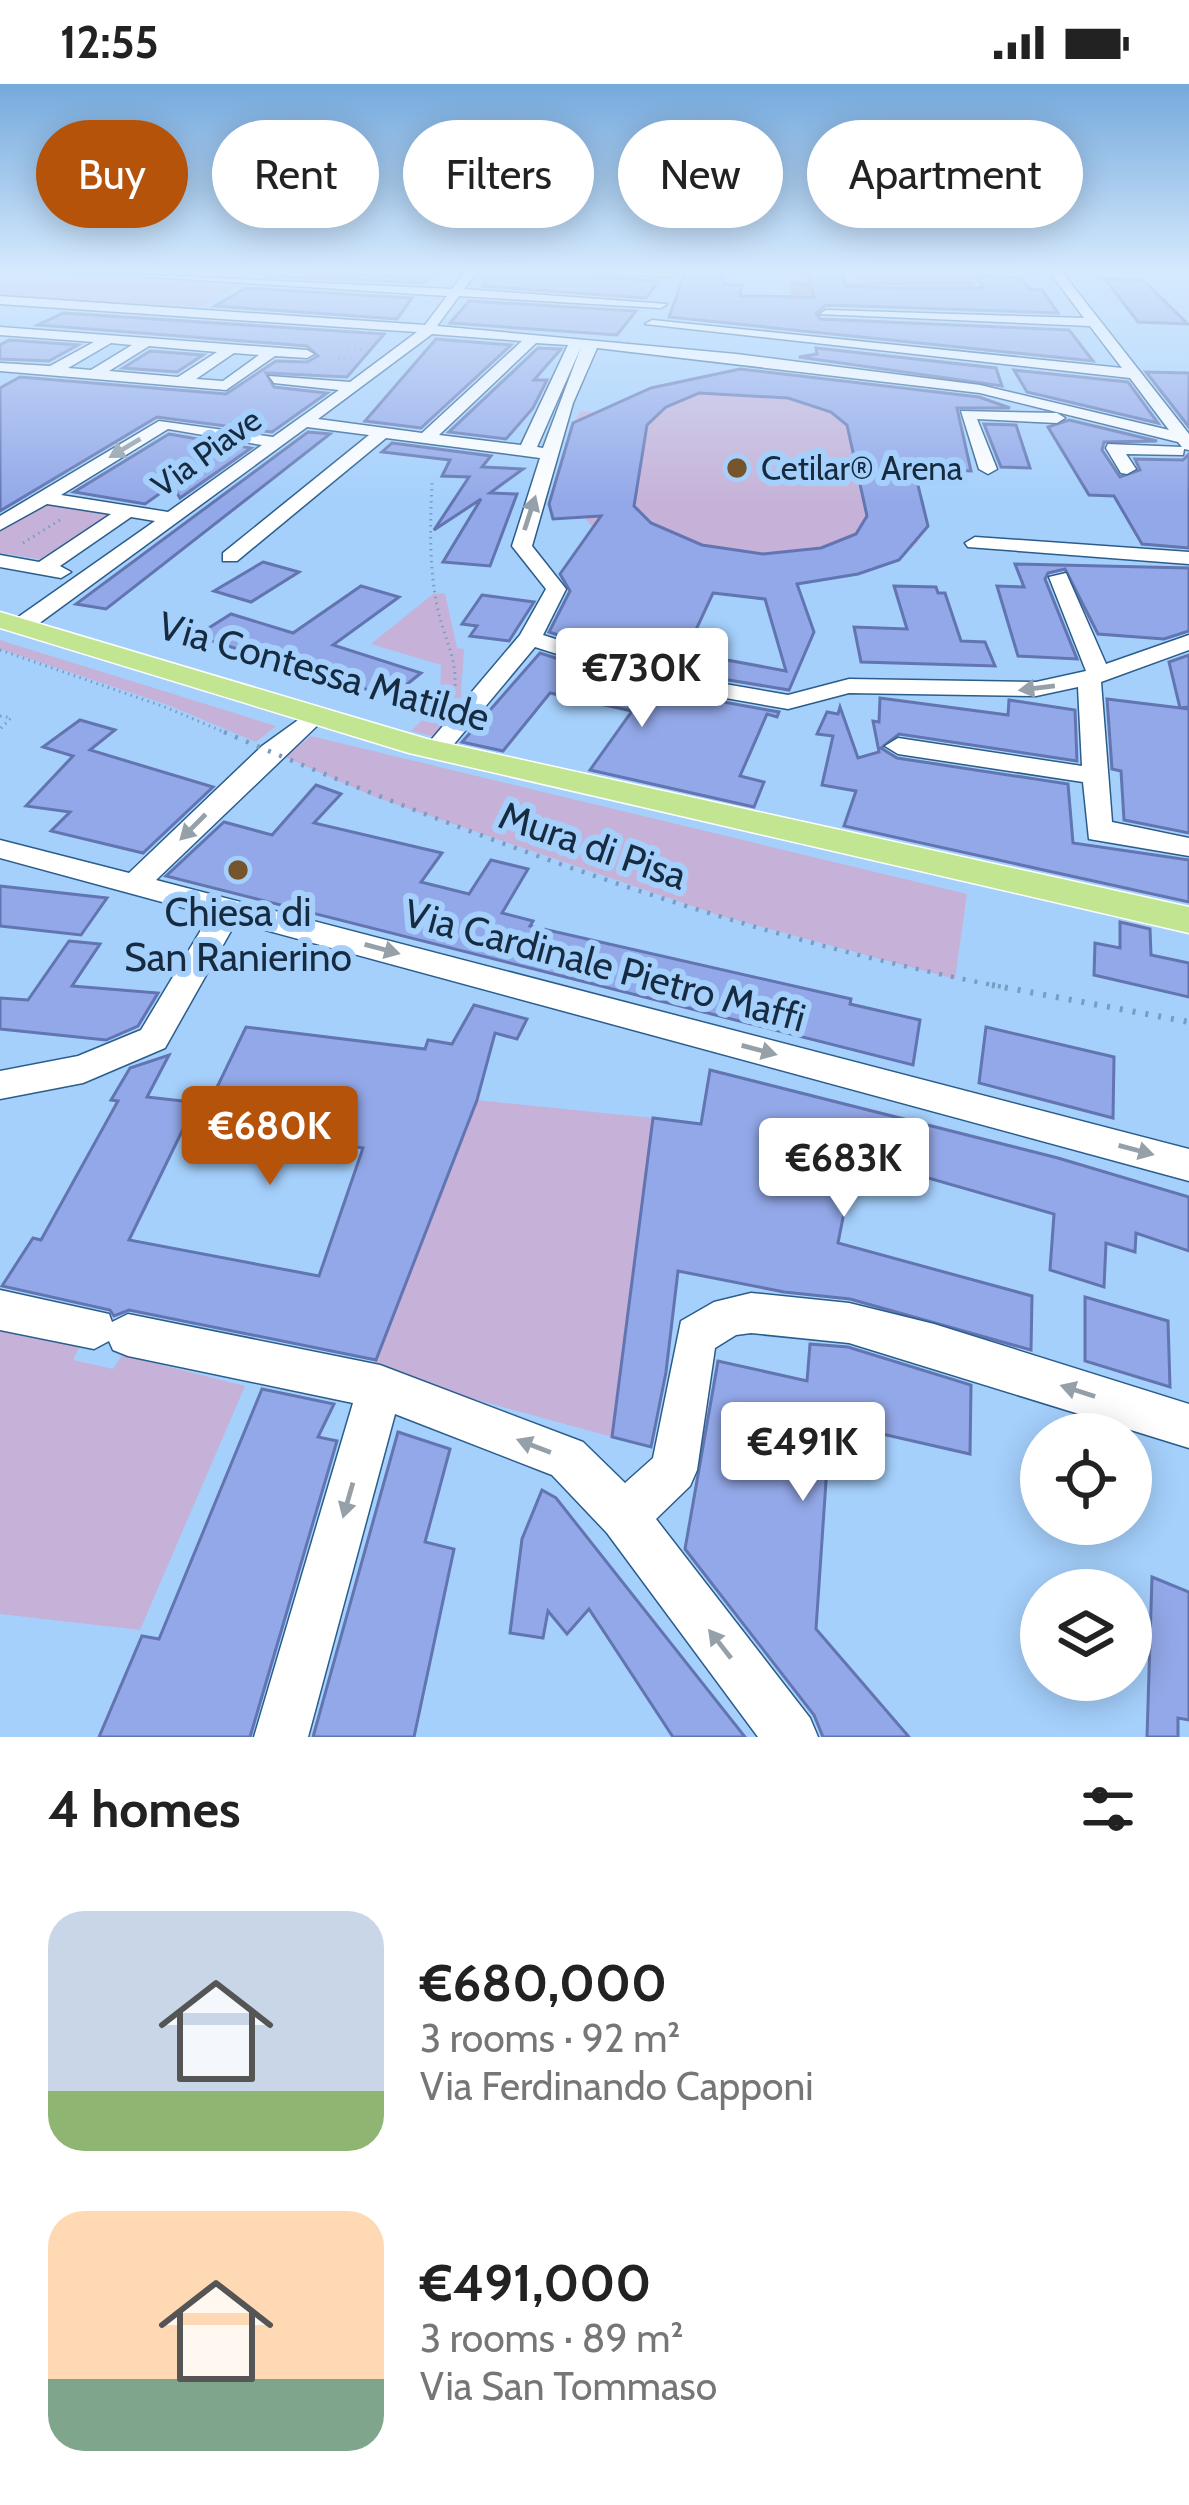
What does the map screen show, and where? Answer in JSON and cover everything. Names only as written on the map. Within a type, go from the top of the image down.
[{"type":"main road","name":"Via Contessa Matilde","points":[[11,623],[435,751],[1189,920]]},
{"type":"street","points":[[52,371],[93,348]]},
{"type":"street","points":[[93,374],[136,348]]},
{"type":"street","points":[[221,348],[307,354]]},
{"type":"street","name":"Via Piave","points":[[11,623],[91,577],[404,348]]},
{"type":"street","points":[[425,439],[521,348]]},
{"type":"street","points":[[527,451],[558,380],[581,348]]},
{"type":"street","points":[[435,751],[457,715],[530,638],[556,589],[522,546],[582,348]]},
{"type":"street","points":[[619,348],[979,388],[1111,420],[1187,445]]},
{"type":"street","points":[[886,348],[1137,374]]},
{"type":"street","points":[[1116,348],[1187,445]]},
{"type":"street","points":[[181,382],[231,349]]},
{"type":"street","points":[[226,386],[272,352]]},
{"type":"street","points":[[0,367],[226,386],[353,387]]},
{"type":"street","points":[[494,374],[516,376]]},
{"type":"street","points":[[538,379],[558,380]]},
{"type":"street","points":[[1155,398],[1174,398]]},
{"type":"street","points":[[988,469],[967,414],[1111,420]]},
{"type":"street","points":[[304,422],[550,454]]},
{"type":"street","points":[[2,523],[166,424],[276,442]]},
{"type":"street","points":[[230,557],[382,433]]},
{"type":"street","points":[[1127,469],[1114,448],[1187,445]]},
{"type":"street","points":[[44,498],[172,518]]},
{"type":"street","points":[[43,568],[128,511]]},
{"type":"street","points":[[975,543],[1189,558]]},
{"type":"street","points":[[0,561],[91,577]]},
{"type":"street","points":[[1059,577],[1094,676],[1096,776],[1103,832],[1189,847]]},
{"type":"street","points":[[530,638],[657,679],[775,702],[801,702],[849,686],[1020,690],[1094,676],[1189,643]]},
{"type":"street","points":[[137,882],[271,751],[313,717]]},
{"type":"street","points":[[898,746],[1096,776]]},
{"type":"street","name":"Via Cardinale Pietro Maffi","points":[[0,849],[1189,1165]]},
{"type":"street","points":[[0,1085],[83,1069],[153,1039],[229,908]]},
{"type":"street","points":[[0,1310],[380,1387],[567,1458],[624,1516],[791,1737]]},
{"type":"street","points":[[624,1516],[674,1470],[696,1336],[729,1316],[751,1312],[849,1323],[934,1345],[1189,1426]]},
{"type":"street","points":[[281,1737],[380,1387]]},
{"type":"path","points":[[348,349],[365,350]]},
{"type":"path","points":[[338,358],[354,359]]},
{"type":"path","points":[[432,484],[432,559],[448,649],[457,661],[457,715]]},
{"type":"path","points":[[23,543],[85,505]]},
{"type":"path","points":[[2,523],[90,536]]},
{"type":"path","name":"Mura di Pisa","points":[[0,650],[166,706],[374,797],[721,916],[901,968],[1189,1022]]},
{"type":"path","points":[[0,716],[10,718],[0,730]]},
{"type":"shaded area","name":"Cetilar® Arena","points":[[711,379],[902,427],[927,516],[928,526],[916,544],[894,560],[858,575],[792,584],[596,532],[585,518],[553,519],[550,509],[573,423],[581,411],[606,413],[656,387]]},
{"type":"shaded area","points":[[45,503],[115,514],[45,560],[0,553],[0,530]]},
{"type":"shaded area","points":[[445,593],[457,648],[464,649],[460,709],[436,737],[411,731],[440,702],[441,665],[371,644],[433,594]]},
{"type":"shaded area","points":[[0,640],[276,726],[256,742],[168,705],[0,649]]},
{"type":"shaded area","points":[[311,736],[967,894],[955,979],[721,916],[375,797],[285,757]]},
{"type":"shaded area","points":[[477,1100],[653,1118],[612,1437],[372,1371]]},
{"type":"shaded area","points":[[0,1331],[80,1346],[73,1360],[113,1369],[122,1355],[245,1386],[140,1630],[0,1614]]},
{"type":"building","points":[[0,348],[72,348],[49,361],[0,359]]},
{"type":"building","points":[[309,348],[372,348],[347,377],[266,373],[274,387],[327,393],[272,432],[157,417],[0,511],[0,388],[20,377],[226,394],[276,361],[307,362],[318,356]]},
{"type":"building","points":[[428,348],[508,348],[421,428],[365,421]]},
{"type":"building","points":[[538,348],[561,349],[534,380],[547,380],[533,408],[506,439],[449,432]]},
{"type":"building","points":[[816,348],[996,368],[1002,386],[799,357],[817,354]]},
{"type":"building","points":[[969,348],[1083,348],[1093,361]]},
{"type":"building","points":[[150,351],[203,355],[177,372],[123,368]]},
{"type":"building","points":[[740,369],[979,397],[1010,408],[957,408],[971,471],[914,469],[928,526],[899,560],[858,574],[797,584],[814,632],[789,690],[662,669],[549,632],[570,591],[560,574],[601,516],[553,519],[549,504],[573,423],[651,388]],"holes":[[[699,393],[788,398],[831,412],[847,425],[867,516],[856,534],[821,548],[763,554],[702,545],[651,523],[634,506],[647,425],[666,407]],[[713,593],[765,599],[786,671],[711,657],[718,640],[693,636]]]},
{"type":"building","points":[[1014,370],[1128,382],[1158,423],[1027,392]]},
{"type":"building","points":[[1146,372],[1189,373],[1189,427]]},
{"type":"building","points":[[1069,420],[1157,441],[1104,442],[1102,450],[1120,477],[1140,470],[1135,459],[1183,460],[1189,454],[1189,548],[1142,544],[1114,496],[1089,495],[1048,427]]},
{"type":"building","points":[[984,424],[1016,425],[1030,468],[1001,467]]},
{"type":"building","points":[[308,432],[330,434],[106,609],[76,604]]},
{"type":"building","points":[[169,434],[251,448],[180,498],[172,485],[145,504],[74,492]]},
{"type":"building","points":[[392,443],[491,456],[482,467],[523,469],[490,493],[517,494],[490,566],[443,562],[481,499],[434,530],[469,477],[442,476],[450,460],[382,452]]},
{"type":"building","points":[[263,562],[299,572],[251,602],[214,591]]},
{"type":"building","points":[[1015,564],[1189,568],[1189,631],[1164,639],[1098,634],[1065,569],[1048,573],[1045,579],[1077,659],[1018,656],[997,586],[1024,587]]},
{"type":"building","points":[[361,586],[399,597],[333,645],[421,673],[391,697],[196,636],[231,614],[293,633]]},
{"type":"building","points":[[894,586],[936,587],[938,593],[945,593],[961,641],[985,642],[995,666],[861,662],[854,627],[907,629]]},
{"type":"building","points":[[482,595],[534,602],[509,641],[470,636],[477,626],[462,624]]},
{"type":"building","points":[[540,653],[656,690],[779,712],[777,717],[767,714],[740,776],[764,782],[754,807],[590,770],[632,711],[550,693],[503,751],[462,742]]},
{"type":"building","points":[[1189,655],[1189,707],[1180,708],[1169,662]]},
{"type":"building","points":[[880,698],[1008,715],[1009,700],[1075,710],[1077,761],[899,734],[881,748],[897,758],[1068,784],[1073,843],[1189,860],[1189,902],[844,826],[856,791],[822,785],[833,736],[817,734],[827,712],[838,714],[840,707],[858,758],[879,752],[873,721],[879,722]]},
{"type":"building","points":[[1107,699],[1189,709],[1189,833],[1124,820],[1121,771],[1112,769]]},
{"type":"building","points":[[80,720],[115,730],[90,750],[213,787],[143,853],[51,831],[70,812],[26,806],[73,756],[43,747]]},
{"type":"building","points":[[316,785],[341,794],[314,823],[442,853],[421,882],[469,894],[491,860],[528,869],[502,913],[533,921],[530,926],[851,999],[850,1004],[920,1020],[913,1065],[166,876],[224,822],[272,835]]},
{"type":"building","points":[[0,886],[107,898],[81,935],[0,926]]},
{"type":"building","points":[[1120,922],[1150,929],[1151,955],[1189,963],[1189,997],[1094,975],[1095,943],[1120,948]]},
{"type":"building","points":[[69,941],[100,944],[72,986],[158,993],[138,1026],[106,1040],[0,1029],[0,998],[28,1000]]},
{"type":"building","points":[[474,1005],[527,1019],[517,1039],[495,1033],[477,1100],[376,1360],[129,1310],[114,1316],[110,1310],[2,1286],[33,1238],[41,1240],[118,1101],[111,1100],[130,1068],[169,1055],[147,1097],[209,1104],[246,1027],[425,1049],[428,1040],[452,1044]],"holes":[[[186,1123],[363,1148],[319,1276],[129,1240]]]},
{"type":"building","points":[[986,1027],[1114,1057],[1113,1118],[979,1083]]},
{"type":"building","points":[[710,1070],[1058,1158],[1189,1197],[1189,1251],[1136,1233],[1135,1252],[1106,1243],[1104,1287],[1050,1270],[1054,1214],[855,1157],[838,1243],[1032,1296],[1031,1350],[850,1299],[784,1292],[678,1271],[651,1447],[612,1437],[653,1118],[701,1124]]},
{"type":"building","points":[[1085,1297],[1168,1321],[1170,1387],[1085,1361]]},
{"type":"building","points":[[810,1344],[848,1347],[971,1385],[970,1454],[830,1422],[816,1629],[909,1737],[823,1737],[814,1715],[685,1549],[718,1361],[807,1381]]},
{"type":"building","points":[[262,1389],[334,1404],[318,1437],[337,1441],[250,1737],[99,1737],[142,1636],[159,1639]]},
{"type":"building","points":[[398,1432],[450,1449],[425,1542],[454,1549],[414,1737],[313,1737]]},
{"type":"building","points":[[542,1490],[556,1498],[745,1737],[673,1737],[589,1609],[567,1634],[548,1611],[543,1638],[510,1633],[522,1539]]},
{"type":"building","points":[[1152,1577],[1189,1592],[1189,1720],[1178,1718],[1178,1737],[1147,1737],[1148,1701],[1152,1701]]},
{"type":"place","name":"Cetilar® Arena","points":[[737,468]]},
{"type":"place","name":"Chiesa di San Ranierino","points":[[238,870]]}]
